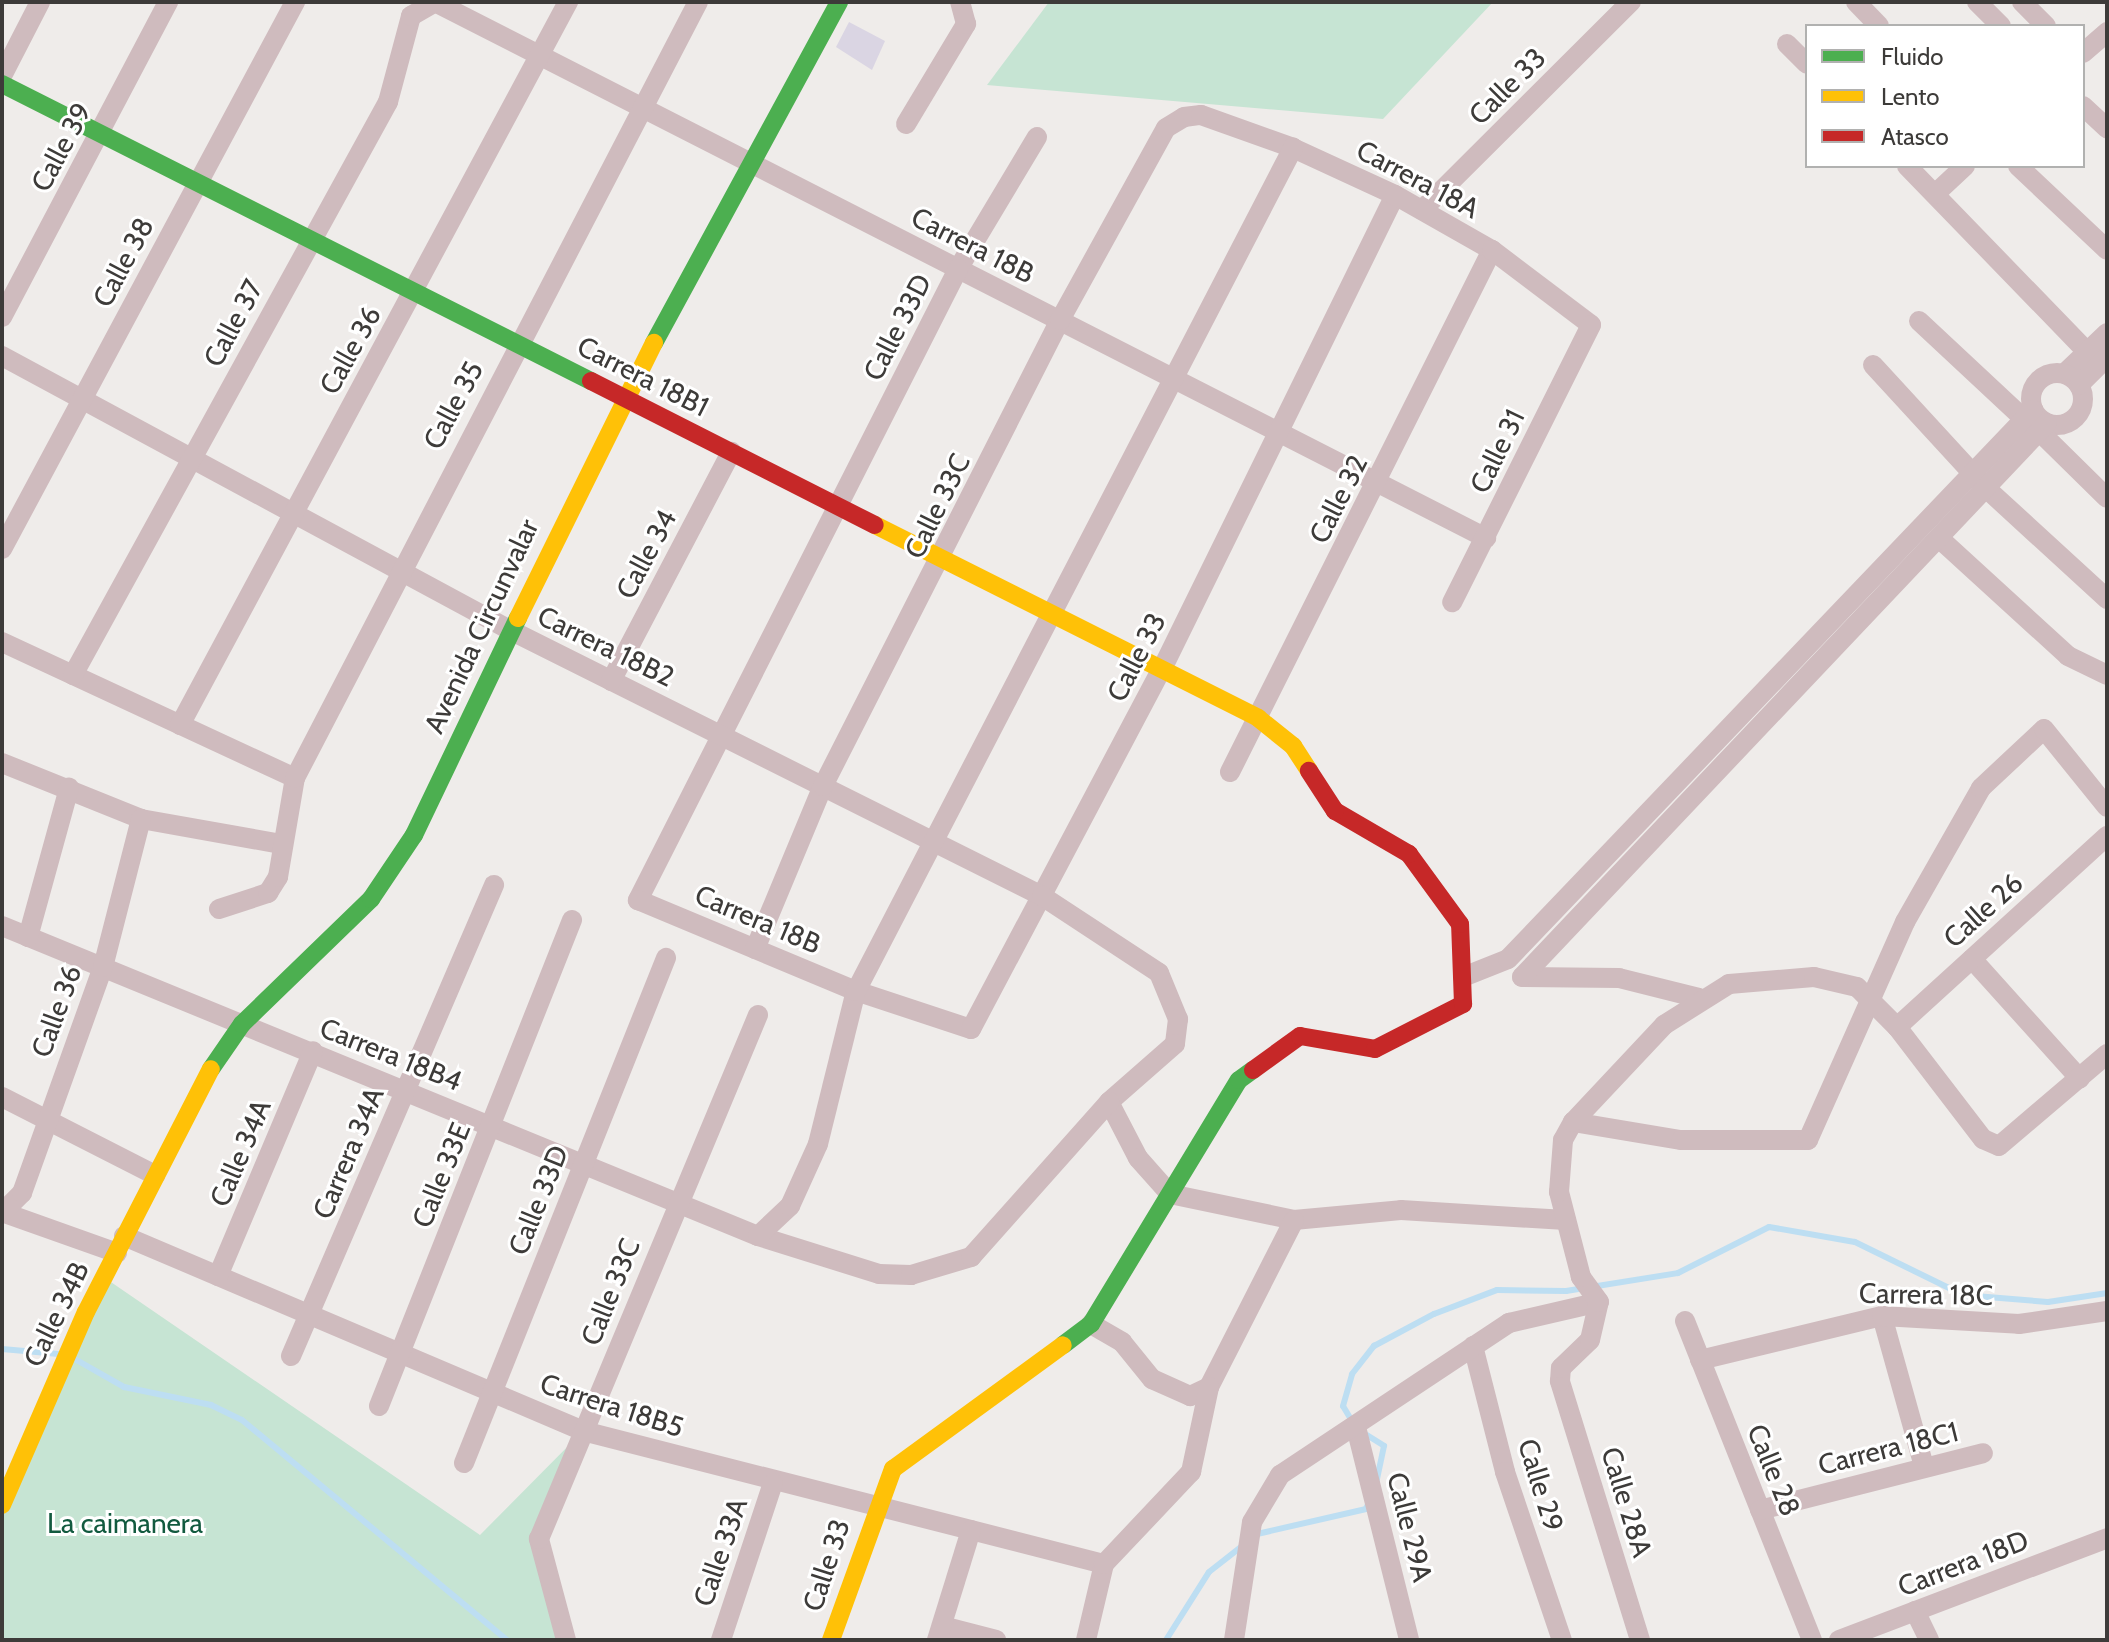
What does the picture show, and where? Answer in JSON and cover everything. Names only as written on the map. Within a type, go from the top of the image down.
[{"type":"street","points":[[2,76],[40,2]]},
{"type":"street","name":"Calle 39","points":[[2,317],[168,2]]},
{"type":"street","name":"Calle 38","points":[[2,549],[295,2]]},
{"type":"street","name":"Carrera 18B","points":[[435,2],[1486,538]]},
{"type":"street","name":"Calle 37","points":[[73,675],[388,102],[411,16],[435,2]]},
{"type":"street","name":"Calle 36","points":[[180,725],[568,2]]},
{"type":"street","name":"Calle 35","points":[[282,844],[295,778],[399,569],[698,2]]},
{"type":"street","name":"Avenida Circunvalar","points":[[120,1244],[199,1086],[242,1024],[388,873],[414,835],[508,629],[624,398],[839,2]]},
{"type":"street","points":[[906,124],[966,24],[960,2]]},
{"type":"street","name":"Calle 33","points":[[1422,210],[1631,2]]},
{"type":"street","points":[[1856,2],[1877,24]]},
{"type":"street","points":[[1977,2],[1999,24]]},
{"type":"street","points":[[2022,2],[2044,24]]},
{"type":"street","points":[[2085,51],[2107,32]]},
{"type":"street","points":[[1787,44],[1805,62]]},
{"type":"street","name":"Carrera 18B1","points":[[2,84],[1258,718],[1293,746],[1335,811],[1409,854],[1460,924],[1463,977]]},
{"type":"street","points":[[2085,108],[2107,128]]},
{"type":"street","name":"Carrera 18A","points":[[1201,115],[1293,148],[1395,195],[1492,250],[1591,325]]},
{"type":"street","name":"Calle 33C","points":[[755,949],[823,786],[942,559],[1060,320],[1166,128],[1201,115]]},
{"type":"street","name":"Calle 33D","points":[[837,505],[958,269],[1037,137]]},
{"type":"street","points":[[758,1236],[790,1206],[818,1144],[856,991],[1293,148]]},
{"type":"street","points":[[1909,168],[2100,363]]},
{"type":"street","points":[[1935,194],[1963,168]]},
{"type":"street","points":[[2020,168],[2107,250]]},
{"type":"street","name":"Calle 33","points":[[856,991],[971,1029],[1162,669],[1395,195]]},
{"type":"street","name":"Calle 32","points":[[1230,772],[1378,483],[1492,250]]},
{"type":"street","points":[[1919,321],[2036,421],[2107,498]]},
{"type":"street","name":"Calle 31","points":[[1452,602],[1591,325]]},
{"type":"street","points":[[1699,998],[1619,978],[1522,977],[1987,489],[2036,421],[2032,390],[2045,374],[2072,379],[2100,363],[2107,333]]},
{"type":"street","name":"Carrera 18B2","points":[[2,356],[508,629],[720,732],[1065,908],[1159,973],[1178,1019],[1175,1044],[1109,1102]]},
{"type":"street","points":[[1873,365],[1987,489],[2107,599]]},
{"type":"street","points":[[1209,1387],[1190,1396],[1152,1379],[1122,1342],[1091,1324],[1239,1080],[1300,1036],[1375,1049],[1463,1004],[1463,977],[1508,959],[1972,473],[2036,421],[2077,415],[2072,379]]},
{"type":"street","name":"Calle 34","points":[[611,681],[731,452]]},
{"type":"street","points":[[720,732],[837,505]]},
{"type":"street","points":[[1940,539],[2068,656],[2102,667]]},
{"type":"street","points":[[2,642],[295,778]]},
{"type":"street","points":[[1573,1122],[1681,1140],[1808,1140],[1869,999],[1981,788],[2044,729],[2107,807]]},
{"type":"street","name":"Carrera 18B","points":[[720,732],[638,900],[856,991]]},
{"type":"street","points":[[2,763],[141,819],[282,844],[268,893],[219,909]]},
{"type":"street","points":[[28,937],[69,788]]},
{"type":"street","name":"Calle 36","points":[[2,1212],[22,1193],[103,967],[141,819]]},
{"type":"street","name":"Calle 26","points":[[1897,1027],[2107,836]]},
{"type":"street","name":"Carrera 34A","points":[[291,1356],[494,885]]},
{"type":"street","name":"Calle 33E","points":[[379,1406],[572,920]]},
{"type":"street","name":"Carrera 18B4","points":[[2,926],[758,1236],[879,1274],[911,1275],[971,1257],[1109,1102]]},
{"type":"street","name":"Calle 33D","points":[[464,1463],[666,958]]},
{"type":"street","points":[[1972,959],[2080,1079]]},
{"type":"street","points":[[1234,1640],[1252,1522],[1280,1475],[1509,1323],[1599,1302],[1581,1277],[1559,1192],[1563,1140],[1573,1122],[1699,998],[1729,984],[1814,977],[1857,987],[1897,1027],[1983,1139],[1999,1146],[2107,1054]]},
{"type":"street","name":"Calle 33C","points":[[566,1640],[539,1539],[758,1015]]},
{"type":"street","name":"Calle 34A","points":[[218,1276],[313,1051]]},
{"type":"street","points":[[2,1097],[48,1115],[155,1175]]},
{"type":"street","points":[[1109,1102],[1138,1158],[1170,1194],[1294,1220],[1401,1210],[1566,1220]]},
{"type":"street","points":[[2,1212],[120,1244]]},
{"type":"street","points":[[1086,1640],[1104,1564],[1191,1472],[1209,1387],[1294,1220]]},
{"type":"street","name":"Carrera 18B5","points":[[120,1244],[218,1276],[583,1431],[773,1483],[1104,1564]]},
{"type":"street","name":"Calle 34B","points":[[2,1505],[60,1369],[120,1244]]},
{"type":"street","name":"Calle 28A","points":[[1599,1302],[1590,1340],[1561,1368],[1560,1381],[1640,1640]]},
{"type":"street","name":"Carrera 18C","points":[[1700,1360],[1882,1316],[2019,1324],[2107,1311]]},
{"type":"street","points":[[1882,1316],[1924,1466]]},
{"type":"street","name":"Calle 28","points":[[1685,1321],[1812,1640]]},
{"type":"street","name":"Calle 33","points":[[831,1640],[874,1507],[893,1469],[1091,1324]]},
{"type":"street","name":"Calle 29","points":[[1473,1346],[1505,1472],[1562,1640]]},
{"type":"street","name":"Calle 29A","points":[[1356,1427],[1409,1640]]},
{"type":"street","name":"Carrera 18C1","points":[[1760,1510],[1983,1453]]},
{"type":"street","name":"Calle 33A","points":[[721,1640],[773,1483]]},
{"type":"street","points":[[971,1530],[940,1633],[996,1640]]},
{"type":"street","name":"Carrera 18D","points":[[1839,1640],[2107,1538]]},
{"type":"street","points":[[1915,1611],[1929,1640]]},
{"type":"green space","points":[[1049,2],[1493,2],[1383,119],[987,85]]},
{"type":"green space","name":"La caimanera","points":[[105,1278],[480,1535],[583,1431],[539,1539],[566,1640],[2,1640],[2,1512]]},
{"type":"building","points":[[849,22],[885,41],[872,70],[836,47]]},
{"type":"waterway","points":[[1352,1421],[1343,1406],[1352,1374],[1374,1346],[1434,1314],[1497,1290],[1566,1291],[1678,1273],[1769,1227],[1855,1242],[1963,1295],[2048,1302],[2107,1293]]},
{"type":"waterway","points":[[2,1349],[59,1354]]},
{"type":"waterway","points":[[73,1358],[124,1387],[211,1405],[242,1420],[507,1640]]},
{"type":"waterway","points":[[1362,1432],[1384,1446],[1376,1484]]},
{"type":"waterway","points":[[1257,1534],[1366,1509],[1369,1502]]},
{"type":"waterway","points":[[1166,1640],[1209,1572],[1242,1546]]},
{"type":"traffic: fast","points":[[654,343],[839,2]]},
{"type":"traffic: fast","points":[[2,84],[591,381]]},
{"type":"traffic: fast","points":[[211,1069],[242,1024],[371,899],[414,835],[518,618]]},
{"type":"traffic: fast","points":[[1063,1345],[1091,1324],[1239,1080],[1253,1070]]},
{"type":"traffic: slow","points":[[518,618],[654,343]]},
{"type":"traffic: slow","points":[[875,525],[1258,718],[1293,746],[1309,771]]},
{"type":"traffic: slow","points":[[2,1505],[86,1312],[211,1069]]},
{"type":"traffic: slow","points":[[831,1640],[893,1469],[1063,1345]]},
{"type":"traffic: jam","points":[[591,381],[875,525]]},
{"type":"traffic: jam","points":[[1253,1070],[1300,1036],[1375,1049],[1463,1004],[1460,924],[1409,854],[1335,811],[1309,771]]}]
